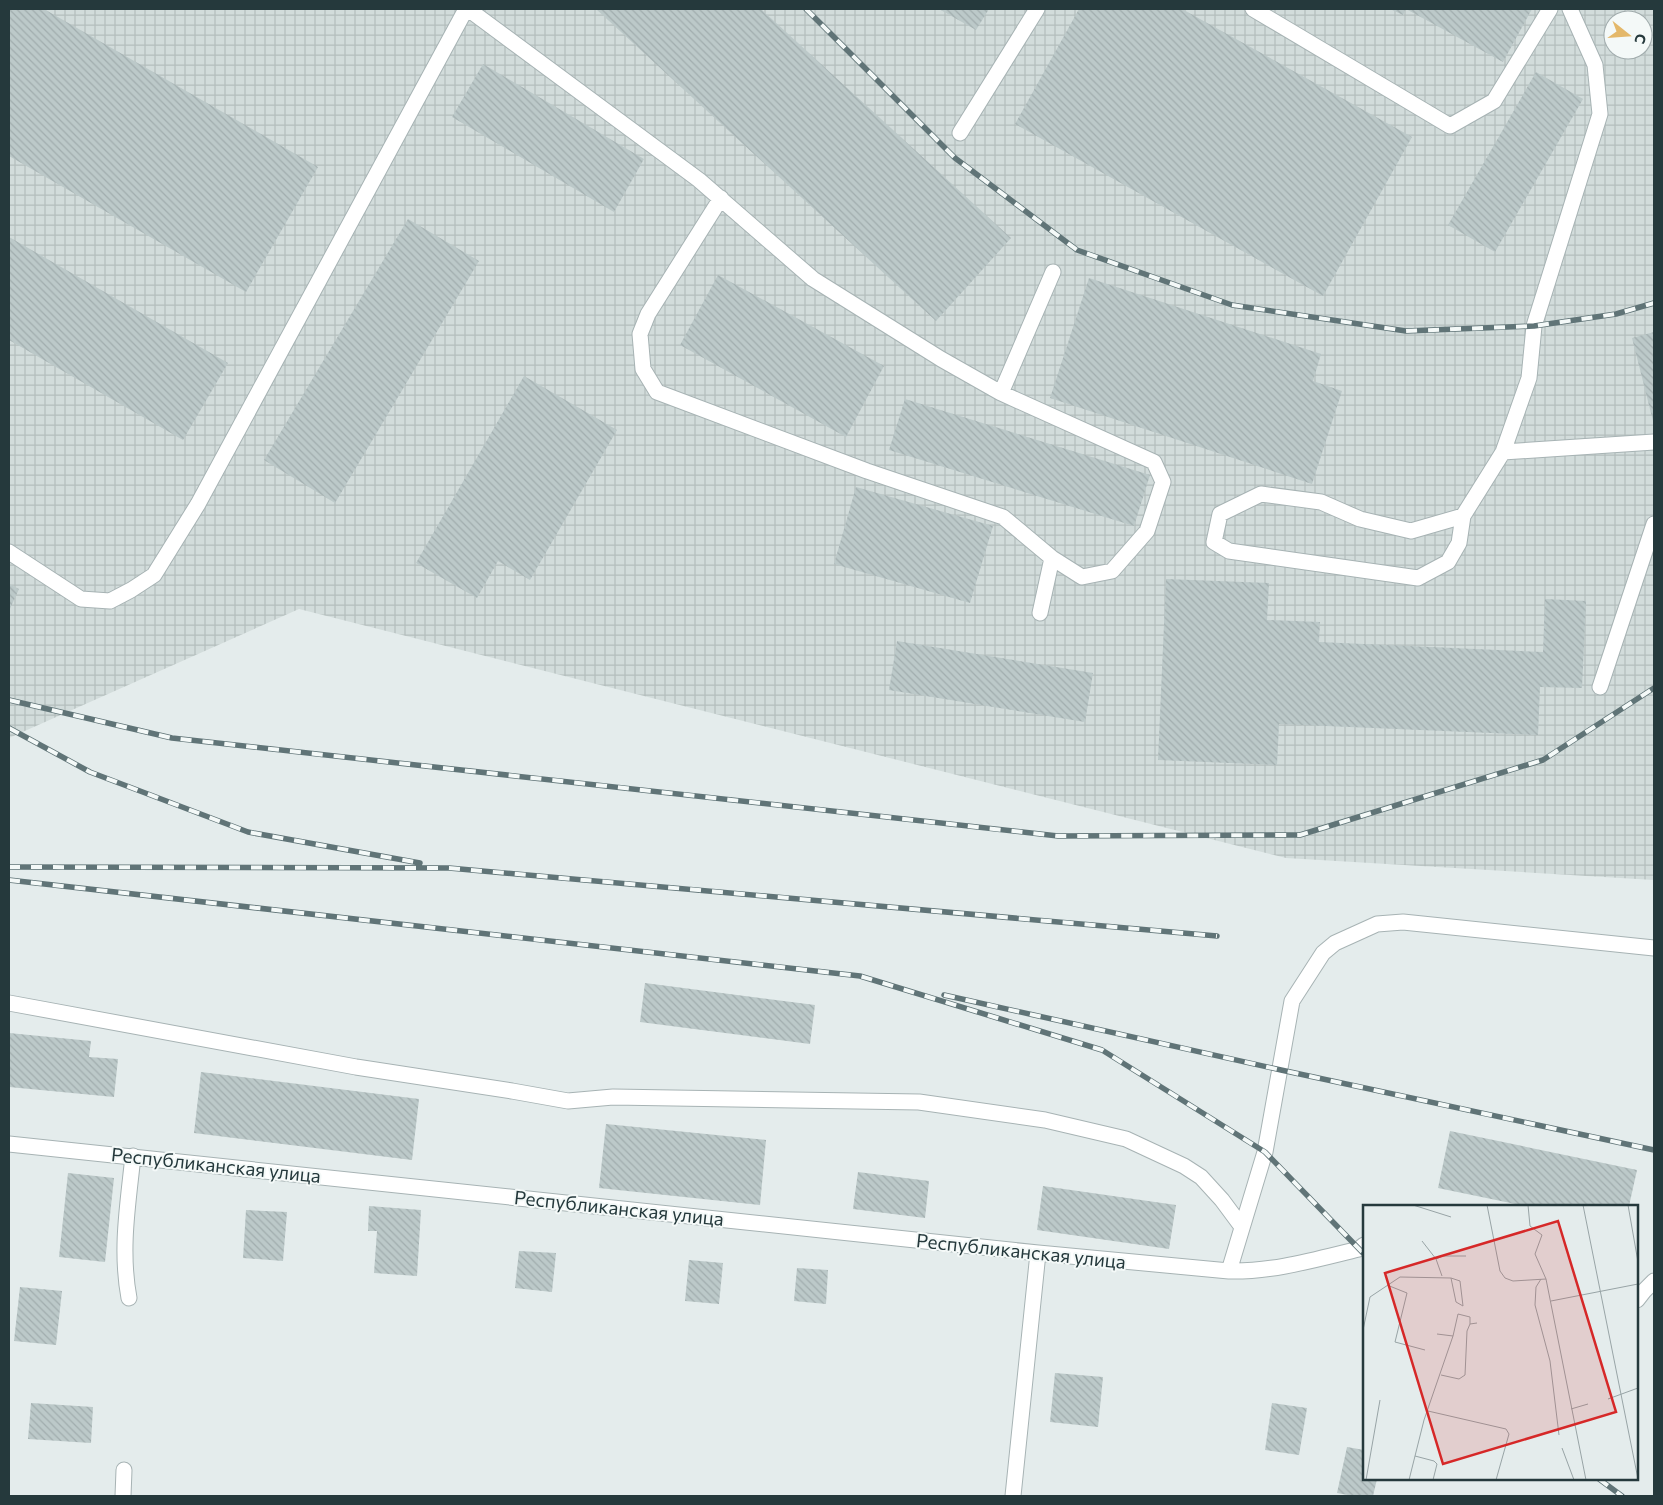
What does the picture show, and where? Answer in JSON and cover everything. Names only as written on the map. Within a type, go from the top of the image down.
[{"type":"street","points":[[9,552],[81,599],[110,601],[154,575],[198,504],[467,9],[699,180],[720,198],[813,279],[941,360],[1001,393],[1154,462],[1164,482],[1147,531],[1112,571],[1082,577],[1052,558],[1003,517],[867,471],[657,392],[643,369],[640,334],[648,314],[720,198]]},
{"type":"street","points":[[960,133],[1037,9]]},
{"type":"street","points":[[1253,9],[1450,126],[1494,101],[1550,9]]},
{"type":"street","points":[[1463,516],[1411,531],[1360,519],[1321,502],[1260,494],[1220,514],[1214,542],[1229,551],[1418,578],[1448,562],[1460,543],[1463,516],[1503,452],[1529,378],[1534,326],[1600,114],[1595,65],[1570,9]]},
{"type":"street","points":[[1001,393],[1053,272]]},
{"type":"street","points":[[1503,452],[1653,445]]},
{"type":"street","points":[[1600,687],[1654,524]]},
{"type":"street","points":[[1040,613],[1052,558]]},
{"type":"street","points":[[1229,1271],[1265,1152],[1292,1001],[1323,953],[1336,943],[1377,924],[1403,922],[1654,948]]},
{"type":"street","points":[[9,1003],[356,1067],[512,1090],[568,1101],[613,1097],[919,1102],[1046,1120],[1126,1140],[1184,1166],[1201,1178],[1222,1200],[1242,1227]]},
{"type":"street","name":"Республиканская улица","points":[[9,1144],[1038,1253],[1229,1271],[1247,1271],[1302,1262],[1363,1246]]},
{"type":"street","points":[[129,1298],[125,1276],[124,1251],[133,1156]]},
{"type":"street","points":[[1013,1496],[1038,1253]]},
{"type":"street","points":[[1638,1299],[1654,1281]]},
{"type":"street","points":[[123,1496],[124,1470]]},
{"type":"shaded area","points":[[9,9],[1654,9],[1654,880],[1286,858],[299,609],[9,738]]},
{"type":"building","points":[[9,9],[44,9],[318,167],[246,292],[9,156]]},
{"type":"building","points":[[596,9],[761,9],[1011,238],[936,321]]},
{"type":"building","points":[[939,9],[989,9],[976,30]]},
{"type":"building","points":[[1079,9],[1182,9],[1412,137],[1323,296],[1015,124]]},
{"type":"building","points":[[1390,9],[1406,9],[1403,15]]},
{"type":"building","points":[[1406,9],[1532,9],[1503,62]]},
{"type":"building","points":[[483,64],[644,159],[614,212],[452,117]]},
{"type":"building","points":[[1536,72],[1583,99],[1495,252],[1448,225]]},
{"type":"building","points":[[408,219],[479,261],[335,503],[264,460]]},
{"type":"building","points":[[9,237],[228,363],[183,440],[9,340]]},
{"type":"building","points":[[718,275],[884,366],[846,437],[680,345]]},
{"type":"building","points":[[1089,278],[1321,354],[1313,381],[1342,391],[1312,484],[1050,398]]},
{"type":"building","points":[[1654,332],[1654,421],[1653,421],[1632,338]]},
{"type":"building","points":[[524,376],[617,430],[530,580],[498,561],[477,598],[416,563]]},
{"type":"building","points":[[905,399],[1150,475],[1134,526],[889,450]]},
{"type":"building","points":[[856,487],[993,526],[970,603],[834,564]]},
{"type":"building","points":[[1166,579],[1269,583],[1267,620],[1320,622],[1319,642],[1543,652],[1545,599],[1586,601],[1582,688],[1540,687],[1538,735],[1279,724],[1277,765],[1158,760]]},
{"type":"building","points":[[9,584],[19,589],[9,611]]},
{"type":"building","points":[[897,641],[1093,673],[1085,722],[889,690]]},
{"type":"building","points":[[645,983],[815,1005],[810,1044],[640,1022]]},
{"type":"building","points":[[9,1033],[91,1041],[89,1057],[118,1059],[114,1097],[9,1087]]},
{"type":"building","points":[[201,1072],[419,1099],[412,1160],[194,1133]]},
{"type":"building","points":[[606,1124],[766,1140],[760,1205],[599,1188]]},
{"type":"building","points":[[1450,1131],[1637,1170],[1629,1205],[1520,1205],[1438,1188]]},
{"type":"building","points":[[858,1172],[929,1181],[925,1218],[853,1209]]},
{"type":"building","points":[[68,1173],[114,1178],[105,1262],[59,1257]]},
{"type":"building","points":[[1043,1186],[1176,1205],[1169,1249],[1037,1230]]},
{"type":"building","points":[[369,1206],[421,1210],[417,1276],[374,1273],[377,1231],[368,1231]]},
{"type":"building","points":[[246,1210],[287,1212],[283,1261],[243,1258]]},
{"type":"building","points":[[519,1251],[556,1253],[552,1292],[515,1288]]},
{"type":"building","points":[[689,1260],[723,1263],[719,1304],[685,1301]]},
{"type":"building","points":[[797,1268],[828,1270],[826,1304],[794,1301]]},
{"type":"building","points":[[20,1287],[62,1291],[56,1345],[14,1341]]},
{"type":"building","points":[[1055,1373],[1103,1377],[1098,1427],[1050,1422]]},
{"type":"building","points":[[31,1403],[93,1407],[91,1443],[28,1439]]},
{"type":"building","points":[[1272,1403],[1307,1408],[1299,1455],[1265,1450]]},
{"type":"building","points":[[1347,1447],[1363,1450],[1363,1480],[1377,1480],[1373,1496],[1353,1496],[1337,1493]]},
{"type":"railway","points":[[806,9],[955,158],[1077,250],[1232,305],[1406,331],[1534,326],[1616,314],[1654,303]]},
{"type":"railway","points":[[9,700],[172,738],[1058,836],[1300,835],[1543,760],[1654,688]]},
{"type":"railway","points":[[9,728],[90,772],[248,832],[420,863]]},
{"type":"railway","points":[[9,867],[449,868],[1217,936]]},
{"type":"railway","points":[[9,880],[860,976],[1102,1050],[1265,1152],[1363,1253]]},
{"type":"railway","points":[[944,995],[1654,1150]]},
{"type":"railway","points":[[1600,1480],[1622,1496]]}]
